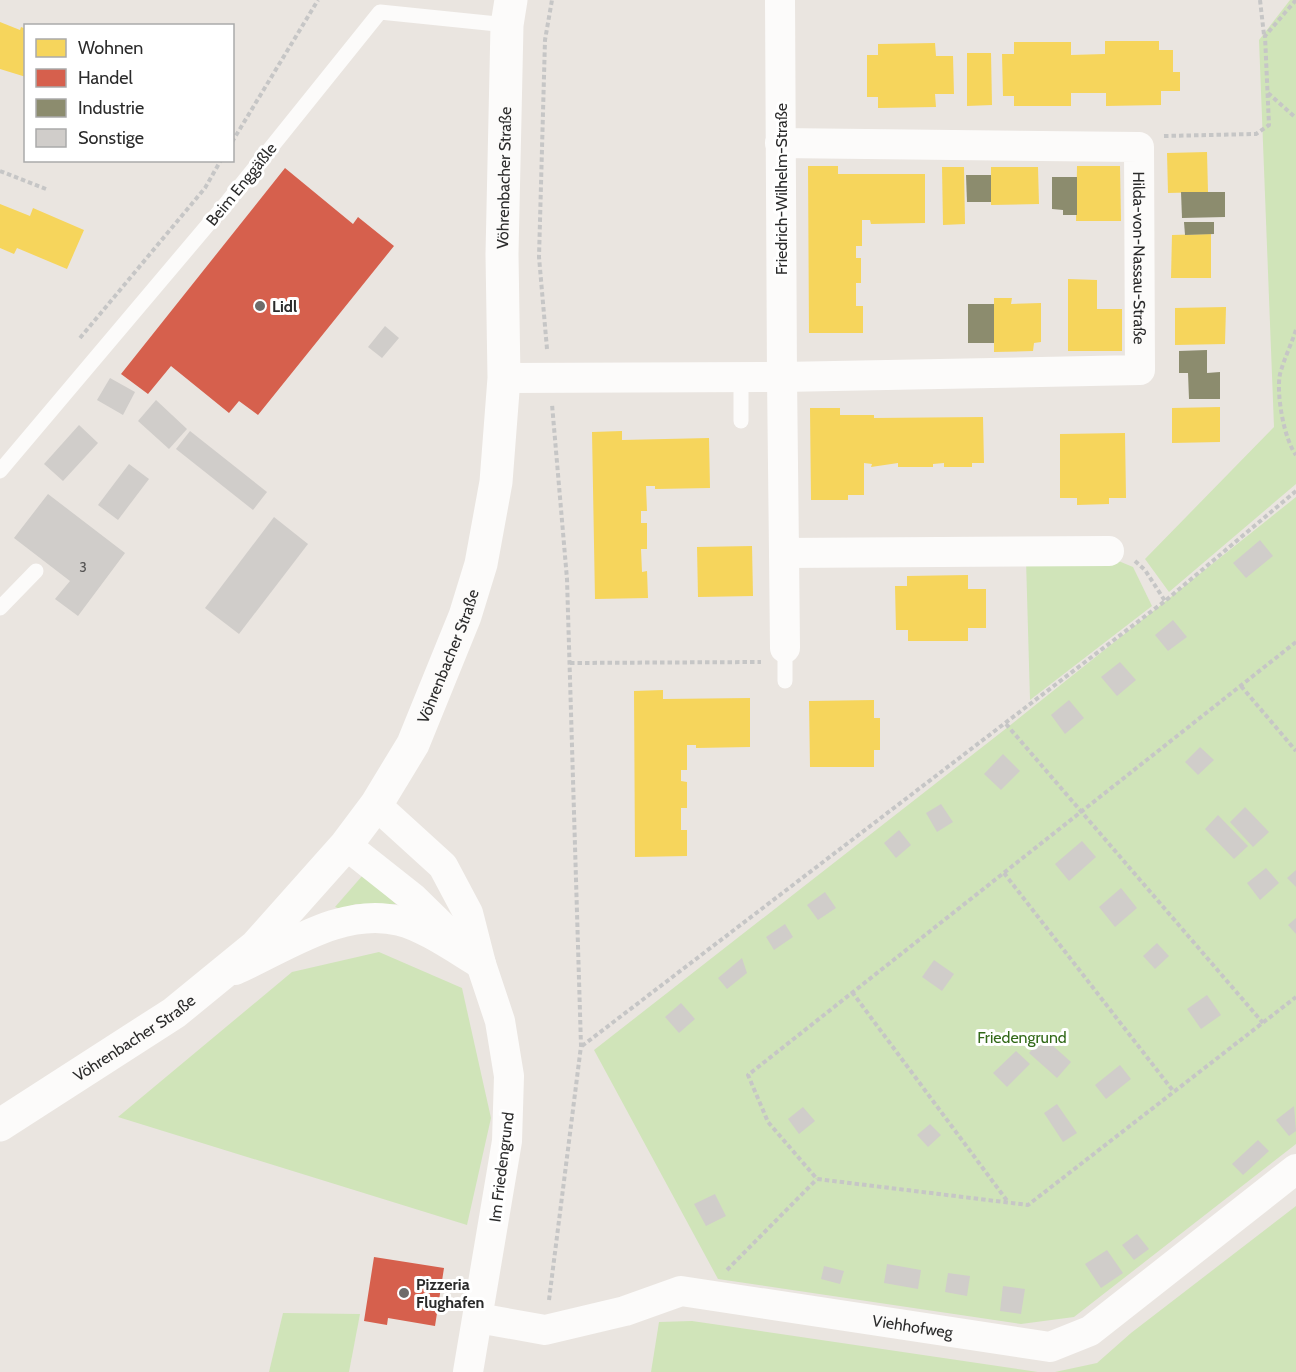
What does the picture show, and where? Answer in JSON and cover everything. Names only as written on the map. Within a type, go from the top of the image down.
[{"type":"street","name":"Friedrich-Wilhelm-Straße","points":[[777,655],[784,610],[780,0]]},
{"type":"street","name":"Vöhrenbacher Straße","points":[[0,1125],[174,1013],[256,946],[346,846],[376,805],[413,744],[465,616],[482,564],[496,482],[504,378],[502,254],[509,13]]},
{"type":"street","name":"Hilda-von-Nassau-Straße","points":[[780,143],[1139,147],[1140,370],[782,378]]},
{"type":"street","points":[[504,378],[782,378]]},
{"type":"street","points":[[784,553],[1109,551]]},
{"type":"street","name":"Im Friedengrund","points":[[376,805],[442,866],[468,913],[481,964],[500,1021],[509,1077],[507,1141],[468,1372]]},
{"type":"street","name":"Im Friedengrund","points":[[346,846],[413,898],[481,964]]},
{"type":"street","points":[[218,977],[301,939],[358,918],[400,921],[481,964]]},
{"type":"street","name":"Viehhofweg","points":[[478,1318],[545,1330],[625,1311],[681,1290],[1050,1347],[1090,1330],[1296,1169]]},
{"type":"lane","name":"Beim Enggäßle","points":[[0,471],[228,201],[380,12],[509,13]]},
{"type":"lane","points":[[741,378],[741,421]]},
{"type":"lane","points":[[0,608],[36,571]]},
{"type":"lane","points":[[777,655],[785,681]]},
{"type":"path","points":[[234,139],[318,0]]},
{"type":"path","points":[[545,1330],[581,1046],[567,579],[539,257],[545,40],[552,0]]},
{"type":"path","points":[[1139,147],[1155,136],[1256,134],[1269,125],[1260,0]]},
{"type":"path","points":[[1264,36],[1296,0]]},
{"type":"path","points":[[1268,93],[1296,118]]},
{"type":"path","points":[[76,344],[205,188],[220,162]]},
{"type":"path","points":[[0,171],[46,189]]},
{"type":"path","points":[[1296,330],[1280,376],[1282,414],[1289,445],[1296,455]]},
{"type":"path","points":[[581,1046],[1165,601],[1296,491]]},
{"type":"path","points":[[1109,551],[1126,555],[1140,564],[1165,601]]},
{"type":"path","points":[[1296,642],[748,1075],[768,1122],[817,1179],[1028,1205],[1296,997]]},
{"type":"path","points":[[570,663],[777,655]]},
{"type":"path","points":[[1241,686],[1296,751]]},
{"type":"path","points":[[1006,724],[1263,1023]]},
{"type":"path","points":[[1004,873],[1173,1092]]},
{"type":"path","points":[[852,992],[1008,1202]]},
{"type":"path","points":[[708,1294],[718,1279],[817,1179]]},
{"type":"green space","points":[[1290,0],[1296,0],[1296,484],[1169,592],[1145,559],[1274,427],[1259,40]]},
{"type":"green space","name":"Friedengrund","points":[[1296,497],[1296,1144],[1074,1317],[1021,1324],[718,1279],[594,1050],[1008,727]]},
{"type":"green space","points":[[1104,555],[1133,567],[1152,606],[1030,700],[1026,560]]},
{"type":"green space","points":[[363,875],[396,904],[356,904],[340,909],[335,907]]},
{"type":"green space","points":[[379,952],[462,988],[491,1118],[467,1225],[118,1117],[292,972]]},
{"type":"green space","points":[[1296,1206],[1296,1372],[1055,1372],[1097,1363],[1131,1333]]},
{"type":"green space","points":[[283,1313],[360,1314],[349,1372],[269,1372]]},
{"type":"green space","points":[[692,1321],[1038,1372],[651,1372],[659,1322]]},
{"type":"building: Wohnen","points":[[0,22],[20,30],[21,27],[24,28],[24,76],[0,69]]},
{"type":"building: Wohnen","points":[[1105,41],[1159,41],[1159,50],[1173,50],[1173,72],[1180,72],[1180,91],[1161,91],[1161,105],[1106,106],[1106,93],[1071,93],[1071,106],[1014,106],[1014,96],[1003,96],[1002,54],[1014,54],[1014,42],[1071,42],[1071,55],[1105,54]]},
{"type":"building: Wohnen","points":[[935,43],[936,56],[953,56],[954,94],[935,94],[936,107],[878,108],[878,97],[867,97],[867,55],[878,55],[878,44]]},
{"type":"building: Wohnen","points":[[967,53],[991,53],[992,105],[967,106]]},
{"type":"building: Wohnen","points":[[1207,152],[1208,192],[1168,193],[1167,153]]},
{"type":"building: Wohnen","points":[[808,166],[838,166],[838,174],[925,174],[925,223],[871,224],[870,220],[862,220],[862,246],[856,246],[856,258],[861,258],[861,283],[856,283],[856,306],[863,306],[863,333],[809,333]]},
{"type":"building: Wohnen","points":[[1077,166],[1120,166],[1121,221],[1076,221]]},
{"type":"building: Wohnen","points":[[942,167],[964,167],[965,224],[943,225]]},
{"type":"building: Wohnen","points":[[991,167],[1038,167],[1039,204],[991,205]]},
{"type":"building: Wohnen","points":[[0,204],[30,216],[33,208],[84,230],[67,269],[17,248],[14,254],[0,248]]},
{"type":"building: Wohnen","points":[[1211,234],[1211,278],[1171,278],[1172,235]]},
{"type":"building: Wohnen","points":[[1068,279],[1097,280],[1097,309],[1122,309],[1122,351],[1068,351]]},
{"type":"building: Wohnen","points":[[994,298],[1012,298],[1011,304],[1041,303],[1041,342],[1034,343],[1033,351],[994,352]]},
{"type":"building: Wohnen","points":[[1226,307],[1225,344],[1175,345],[1175,308]]},
{"type":"building: Wohnen","points":[[1220,407],[1220,442],[1172,443],[1172,408]]},
{"type":"building: Wohnen","points":[[810,408],[840,408],[840,415],[874,415],[874,418],[983,417],[984,463],[972,463],[972,467],[944,467],[944,463],[933,464],[933,467],[898,467],[898,463],[871,467],[872,464],[864,463],[864,495],[848,495],[848,500],[811,500]]},
{"type":"building: Wohnen","points":[[622,431],[622,440],[709,438],[710,488],[655,489],[655,486],[646,486],[647,511],[641,511],[641,523],[647,523],[647,549],[641,549],[642,572],[647,571],[648,598],[595,599],[592,432]]},
{"type":"building: Wohnen","points":[[1125,433],[1126,498],[1109,498],[1109,504],[1077,505],[1077,498],[1060,498],[1060,434]]},
{"type":"building: Wohnen","points":[[752,546],[753,596],[698,597],[697,547]]},
{"type":"building: Wohnen","points":[[968,575],[968,589],[986,589],[986,628],[968,628],[968,641],[908,641],[908,630],[896,630],[895,586],[907,586],[907,576]]},
{"type":"building: Wohnen","points":[[663,690],[663,699],[750,698],[750,747],[696,748],[696,745],[687,745],[687,770],[681,770],[681,781],[687,782],[687,808],[681,808],[681,830],[687,830],[687,856],[635,857],[634,691]]},
{"type":"building: Wohnen","points":[[874,700],[874,718],[880,718],[880,750],[874,750],[874,767],[810,767],[809,701]]},
{"type":"building: Handel","name":"Lidl","points":[[285,168],[353,224],[358,217],[394,246],[258,415],[239,401],[229,413],[171,366],[148,394],[121,374]]},
{"type":"building: Handel","name":"Pizzeria Flughafen","points":[[374,1257],[444,1268],[435,1326],[388,1318],[387,1325],[364,1321]]},
{"type":"building: Industrie","points":[[966,175],[991,175],[991,202],[967,202]]},
{"type":"building: Industrie","points":[[1052,177],[1077,177],[1077,215],[1063,215],[1063,210],[1052,209]]},
{"type":"building: Industrie","points":[[1181,192],[1225,192],[1225,217],[1182,218]]},
{"type":"building: Industrie","points":[[1184,222],[1214,222],[1214,234],[1185,235]]},
{"type":"building: Industrie","points":[[968,304],[994,304],[994,343],[968,343]]},
{"type":"building: Industrie","points":[[1207,350],[1207,373],[1220,372],[1220,399],[1189,399],[1188,373],[1179,373],[1179,351]]},
{"type":"building: Sonstige","points":[[385,326],[399,338],[382,358],[368,347]]},
{"type":"building: Sonstige","points":[[110,378],[135,392],[123,415],[97,400]]},
{"type":"building: Sonstige","points":[[156,400],[187,429],[169,449],[138,421]]},
{"type":"building: Sonstige","points":[[79,425],[98,443],[63,481],[44,464]]},
{"type":"building: Sonstige","points":[[190,431],[267,492],[253,510],[176,449]]},
{"type":"building: Sonstige","points":[[129,464],[149,479],[118,520],[98,505]]},
{"type":"building: Sonstige","points":[[48,494],[125,553],[78,616],[55,599],[70,581],[14,538]]},
{"type":"building: Sonstige","points":[[274,517],[308,544],[239,634],[205,608]]},
{"type":"building: Sonstige","points":[[1260,540],[1273,556],[1246,578],[1233,563]]},
{"type":"building: Sonstige","points":[[1173,620],[1187,637],[1168,651],[1155,635]]},
{"type":"building: Sonstige","points":[[1120,662],[1136,680],[1117,696],[1101,677]]},
{"type":"building: Sonstige","points":[[1069,700],[1084,718],[1065,734],[1051,715]]},
{"type":"building: Sonstige","points":[[1200,747],[1214,760],[1198,775],[1185,762]]},
{"type":"building: Sonstige","points":[[1003,754],[1020,771],[1001,790],[984,774]]},
{"type":"building: Sonstige","points":[[941,804],[953,822],[937,832],[926,813]]},
{"type":"building: Sonstige","points":[[1245,807],[1269,832],[1253,847],[1230,822]]},
{"type":"building: Sonstige","points":[[1218,815],[1248,846],[1234,859],[1205,829]]},
{"type":"building: Sonstige","points":[[899,830],[911,845],[896,858],[884,843]]},
{"type":"building: Sonstige","points":[[1082,841],[1096,857],[1069,881],[1055,864]]},
{"type":"building: Sonstige","points":[[1266,868],[1279,883],[1260,900],[1247,883]]},
{"type":"building: Sonstige","points":[[1296,870],[1296,887],[1287,878]]},
{"type":"building: Sonstige","points":[[1121,888],[1137,908],[1115,927],[1099,907]]},
{"type":"building: Sonstige","points":[[825,892],[836,908],[818,920],[807,905]]},
{"type":"building: Sonstige","points":[[1296,918],[1296,934],[1288,925]]},
{"type":"building: Sonstige","points":[[785,924],[793,937],[774,950],[766,937]]},
{"type":"building: Sonstige","points":[[1157,943],[1169,956],[1155,969],[1143,956]]},
{"type":"building: Sonstige","points":[[742,958],[747,973],[727,989],[718,978]]},
{"type":"building: Sonstige","points":[[934,960],[954,974],[942,991],[922,977]]},
{"type":"building: Sonstige","points":[[1207,995],[1221,1015],[1201,1029],[1187,1009]]},
{"type":"building: Sonstige","points":[[681,1003],[695,1019],[679,1033],[665,1017]]},
{"type":"building: Sonstige","points":[[1043,1037],[1071,1062],[1057,1078],[1029,1053]]},
{"type":"building: Sonstige","points":[[1016,1051],[1030,1064],[1007,1087],[993,1073]]},
{"type":"building: Sonstige","points":[[1120,1065],[1131,1079],[1106,1099],[1095,1085]]},
{"type":"building: Sonstige","points":[[1057,1104],[1077,1133],[1063,1142],[1044,1113]]},
{"type":"building: Sonstige","points":[[1294,1106],[1296,1131],[1289,1136],[1276,1120]]},
{"type":"building: Sonstige","points":[[803,1107],[815,1121],[799,1134],[788,1119]]},
{"type":"building: Sonstige","points":[[930,1124],[941,1135],[928,1147],[917,1135]]},
{"type":"building: Sonstige","points":[[1258,1140],[1269,1151],[1243,1175],[1232,1164]]},
{"type":"building: Sonstige","points":[[715,1194],[726,1216],[706,1226],[694,1204]]},
{"type":"building: Sonstige","points":[[1137,1234],[1149,1249],[1134,1260],[1122,1245]]},
{"type":"building: Sonstige","points":[[1107,1250],[1123,1273],[1101,1288],[1085,1264]]},
{"type":"building: Sonstige","points":[[887,1264],[921,1270],[918,1289],[884,1283]]},
{"type":"building: Sonstige","points":[[824,1266],[844,1271],[840,1284],[821,1279]]},
{"type":"building: Sonstige","points":[[948,1273],[970,1276],[967,1296],[945,1292]]},
{"type":"building: Sonstige","points":[[1003,1286],[1025,1289],[1021,1314],[1000,1311]]},
{"type":"place","name":"Lidl","points":[[260,306]]},
{"type":"place","name":"Pizzeria Flughafen","points":[[404,1293]]}]
